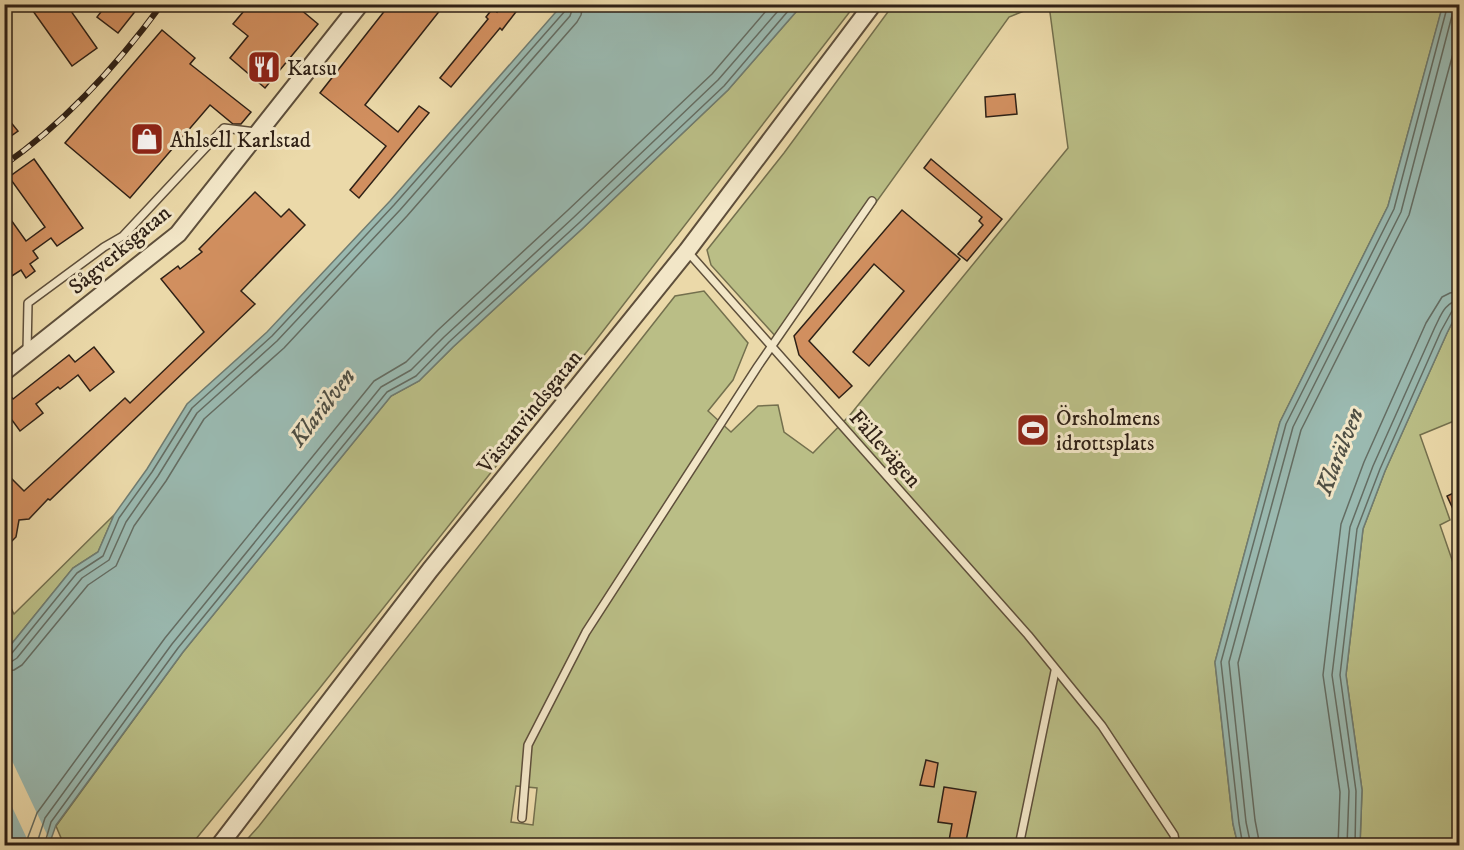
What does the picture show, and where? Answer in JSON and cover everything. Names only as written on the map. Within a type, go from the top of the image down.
[{"type":"street","name":"Sågverksgatan","points":[[4,372],[178,234],[360,4]]},
{"type":"street","name":"Västanvindsgatan","points":[[219,846],[430,570],[687,251],[873,4]]},
{"type":"lane","points":[[27,355],[28,303],[104,247],[123,236],[224,128],[259,132]]},
{"type":"lane","points":[[522,818],[528,744],[586,632],[772,346],[872,201]]},
{"type":"lane","name":"Fällevägen","points":[[687,251],[1028,635],[1102,726],[1173,835],[1176,846]]},
{"type":"lane","points":[[1019,846],[1055,670]]},
{"type":"green space","points":[[802,5],[855,5],[593,344],[319,689],[191,845],[64,845],[56,826],[183,652],[391,396],[419,381],[583,228],[728,90]]},
{"type":"green space","points":[[893,5],[1039,5],[1009,17],[778,339],[711,265],[707,250],[784,153]]},
{"type":"green space","points":[[1049,5],[1443,5],[1388,206],[1280,422],[1215,662],[1233,824],[1238,845],[241,846],[675,296],[704,291],[748,343],[733,380],[708,411],[731,432],[758,406],[778,405],[784,432],[813,453],[850,415],[1068,148]],"holes":[[[516,786],[537,788],[533,825],[511,822]]]},
{"type":"green space","points":[[1459,309],[1459,419],[1420,435],[1450,520],[1440,525],[1459,580],[1459,845],[1360,846],[1362,790],[1346,675],[1363,529],[1385,471]]},
{"type":"green space","points":[[114,515],[98,552],[73,568],[5,652],[5,609],[10,606],[14,614]]},
{"type":"water","name":"Klarälven","points":[[1443,4],[1459,5],[1459,309],[1385,471],[1363,529],[1346,675],[1362,790],[1360,845],[1238,845],[1233,824],[1215,662],[1280,422],[1388,206]]},
{"type":"water","name":"Klarälven","points":[[562,5],[802,5],[728,90],[583,228],[419,381],[391,396],[183,652],[56,825],[49,845],[5,846],[5,652],[73,568],[98,552],[114,515],[147,469],[187,404],[267,332],[390,201]]},
{"type":"pier","points":[[5,746],[52,845],[30,845],[5,792]]},
{"type":"building","points":[[28,4],[66,4],[97,48],[72,66]]},
{"type":"building","points":[[107,4],[141,4],[118,33],[97,17]]},
{"type":"building","points":[[233,4],[294,4],[318,24],[265,88],[230,58],[248,36],[233,24],[243,12]]},
{"type":"building","points":[[390,4],[445,4],[365,105],[398,132],[419,106],[429,113],[359,198],[350,190],[386,146],[320,93]]},
{"type":"building","points":[[503,4],[522,4],[451,87],[440,78],[488,19],[486,17],[493,8],[497,12]]},
{"type":"building","points":[[162,30],[195,58],[190,64],[251,112],[241,124],[233,124],[210,105],[130,198],[65,143]]},
{"type":"building","points":[[1015,94],[1017,114],[986,117],[985,97]]},
{"type":"building","points":[[4,114],[18,131],[4,141]]},
{"type":"building","points":[[34,159],[83,228],[57,246],[51,238],[33,251],[38,258],[30,264],[35,271],[26,278],[21,270],[4,281],[4,210],[26,241],[45,227],[9,177]]},
{"type":"building","points":[[931,159],[1002,219],[967,261],[958,254],[983,225],[979,221],[982,217],[924,168]]},
{"type":"building","points":[[255,192],[281,217],[289,209],[305,225],[241,291],[255,304],[50,500],[48,499],[29,519],[19,520],[16,537],[4,549],[4,471],[24,491],[125,398],[130,403],[204,332],[161,279],[178,266],[180,269],[202,252],[199,249]]},
{"type":"building","points":[[902,210],[960,259],[869,366],[853,352],[904,291],[874,264],[809,341],[852,386],[839,398],[799,355],[794,336]]},
{"type":"building","points":[[94,347],[114,372],[90,391],[78,375],[36,404],[43,413],[20,431],[12,420],[4,426],[4,388],[13,399],[69,355],[75,362]]},
{"type":"building","points":[[1460,490],[1460,524],[1447,496]]},
{"type":"building","points":[[926,760],[938,763],[934,787],[920,785]]},
{"type":"building","points":[[944,787],[976,792],[965,846],[948,846],[952,824],[938,822]]},
{"type":"railway","points":[[4,165],[49,130],[90,91],[162,4]]},
{"type":"place","name":"Katsu","points":[[264,67]]},
{"type":"place","name":"Ahlsell Karlstad","points":[[147,139]]},
{"type":"place","name":"Örsholmens idrottsplats","points":[[1033,430]]}]
